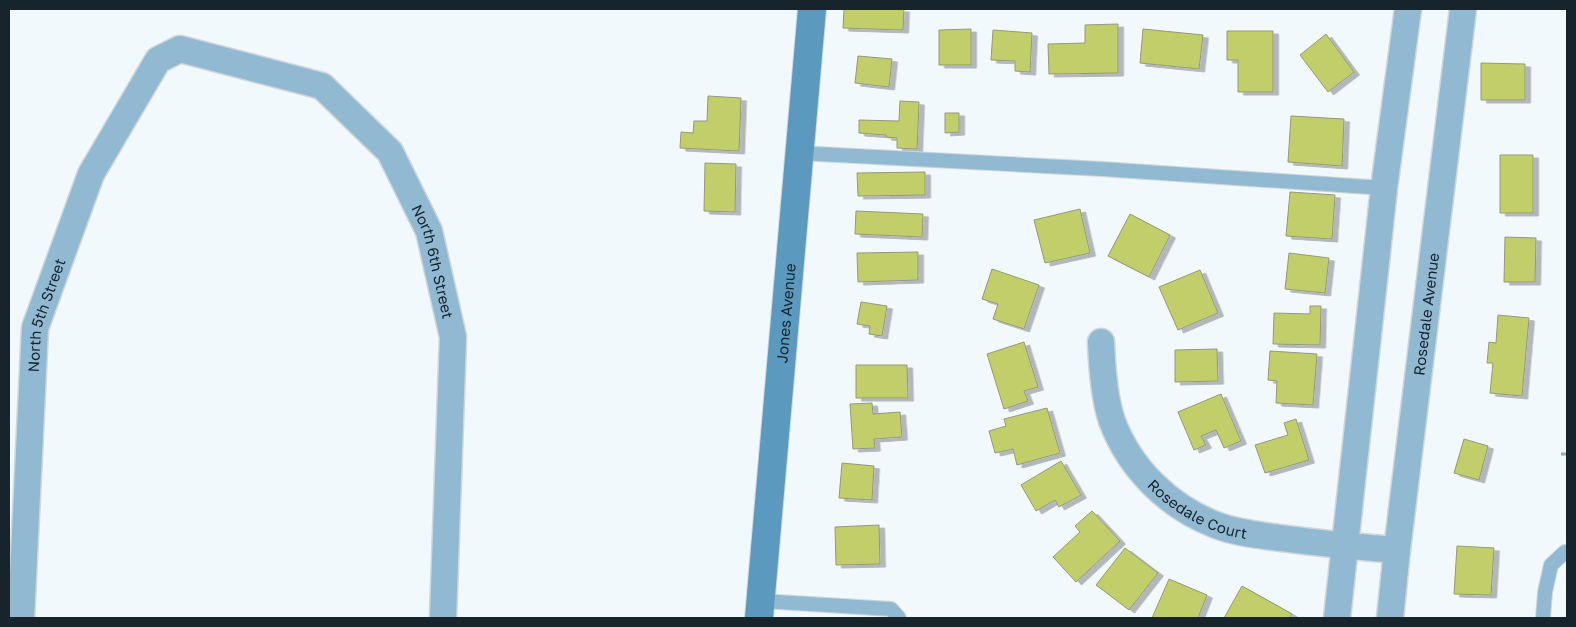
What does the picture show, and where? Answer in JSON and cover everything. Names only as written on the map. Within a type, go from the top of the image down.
[{"type":"street","name":"Jones Avenue","points":[[760,610],[812,9]]},
{"type":"street","points":[[1337,618],[1384,188],[1408,9]]},
{"type":"street","name":"Rosedale Avenue","points":[[1390,618],[1463,9]]},
{"type":"street","name":"North 5th Street","points":[[21,618],[35,328],[91,174],[158,60],[180,49]]},
{"type":"street","name":"North 6th Street","points":[[180,49],[322,86],[390,152],[429,231],[453,337],[443,618]]},
{"type":"street","name":"Rosedale Court","points":[[1100,342],[1103,378],[1112,421],[1139,470],[1169,500],[1186,511],[1217,526],[1256,534],[1345,546],[1397,550]]},
{"type":"lane","points":[[799,153],[1092,169],[1384,188]]},
{"type":"lane","points":[[1543,618],[1550,565],[1565,552],[1567,553]]},
{"type":"lane","points":[[760,610],[891,609],[899,618]]},
{"type":"path","points":[[1561,454],[1567,454]]},
{"type":"building","points":[[844,9],[904,9],[903,30],[843,28]]},
{"type":"building","points":[[1118,24],[1118,73],[1049,74],[1048,44],[1085,43],[1085,25]]},
{"type":"building","points":[[971,29],[971,65],[939,65],[939,30]]},
{"type":"building","points":[[1143,29],[1203,35],[1199,69],[1140,63]]},
{"type":"building","points":[[993,30],[1032,33],[1030,72],[1015,71],[1015,61],[991,60]]},
{"type":"building","points":[[1227,31],[1273,31],[1273,92],[1238,92],[1238,60],[1227,60]]},
{"type":"building","points":[[1326,34],[1354,72],[1328,92],[1300,55]]},
{"type":"building","points":[[858,56],[892,59],[889,87],[855,83]]},
{"type":"building","points":[[1481,63],[1525,64],[1525,100],[1481,100]]},
{"type":"building","points":[[708,96],[741,98],[739,151],[680,148],[681,132],[693,133],[694,121],[707,121]]},
{"type":"building","points":[[900,101],[919,102],[917,149],[897,148],[897,138],[886,137],[886,135],[859,133],[859,120],[899,121]]},
{"type":"building","points":[[945,113],[959,113],[959,132],[945,133]]},
{"type":"building","points":[[1291,116],[1344,119],[1342,166],[1288,162]]},
{"type":"building","points":[[1500,155],[1533,155],[1533,213],[1500,213]]},
{"type":"building","points":[[705,163],[736,164],[735,212],[704,211]]},
{"type":"building","points":[[925,172],[925,195],[858,196],[857,173]]},
{"type":"building","points":[[1290,192],[1335,195],[1332,239],[1286,236]]},
{"type":"building","points":[[1080,209],[1090,253],[1045,263],[1034,220]]},
{"type":"building","points":[[856,211],[923,214],[922,237],[855,234]]},
{"type":"building","points":[[1130,214],[1170,235],[1149,277],[1108,256]]},
{"type":"building","points":[[1505,237],[1536,238],[1535,282],[1504,282]]},
{"type":"building","points":[[918,252],[918,280],[858,282],[857,253]]},
{"type":"building","points":[[1289,253],[1329,258],[1325,293],[1285,289]]},
{"type":"building","points":[[992,269],[1039,285],[1024,329],[993,319],[998,304],[982,299]]},
{"type":"building","points":[[1200,270],[1218,313],[1178,330],[1159,287]]},
{"type":"building","points":[[861,302],[887,306],[882,336],[869,334],[870,326],[857,324]]},
{"type":"building","points":[[1310,306],[1321,306],[1320,345],[1273,344],[1274,313],[1310,314]]},
{"type":"building","points":[[1498,315],[1529,318],[1522,396],[1490,393],[1493,363],[1487,363],[1489,342],[1496,343]]},
{"type":"building","points":[[1024,342],[1038,387],[1024,391],[1028,401],[1004,409],[987,354]]},
{"type":"building","points":[[1217,349],[1218,381],[1175,382],[1175,350]]},
{"type":"building","points":[[1270,351],[1317,354],[1313,405],[1276,403],[1277,381],[1268,380]]},
{"type":"building","points":[[856,365],[907,365],[908,398],[856,398]]},
{"type":"building","points":[[1221,394],[1241,441],[1224,448],[1216,430],[1201,436],[1206,445],[1194,450],[1178,412]]},
{"type":"building","points":[[872,403],[873,414],[900,412],[902,437],[874,439],[875,448],[853,449],[850,404]]},
{"type":"building","points":[[1047,408],[1060,453],[1017,465],[1013,449],[995,453],[989,431],[1006,426],[1004,419]]},
{"type":"building","points":[[1296,419],[1309,460],[1265,473],[1255,445],[1288,435],[1284,423]]},
{"type":"building","points":[[1464,439],[1488,446],[1479,480],[1454,473]]},
{"type":"building","points":[[1061,461],[1081,495],[1059,507],[1055,500],[1036,511],[1021,485]]},
{"type":"building","points":[[842,463],[874,466],[872,500],[839,498]]},
{"type":"building","points":[[1092,511],[1120,541],[1076,582],[1053,557],[1080,532],[1075,526]]},
{"type":"building","points":[[879,525],[880,564],[836,565],[835,527]]},
{"type":"building","points":[[1457,546],[1494,548],[1491,595],[1454,594]]},
{"type":"building","points":[[1125,548],[1158,573],[1129,610],[1096,585]]},
{"type":"building","points":[[1169,579],[1207,595],[1198,618],[1152,618]]},
{"type":"building","points":[[1242,586],[1292,614],[1289,618],[1224,618]]}]
